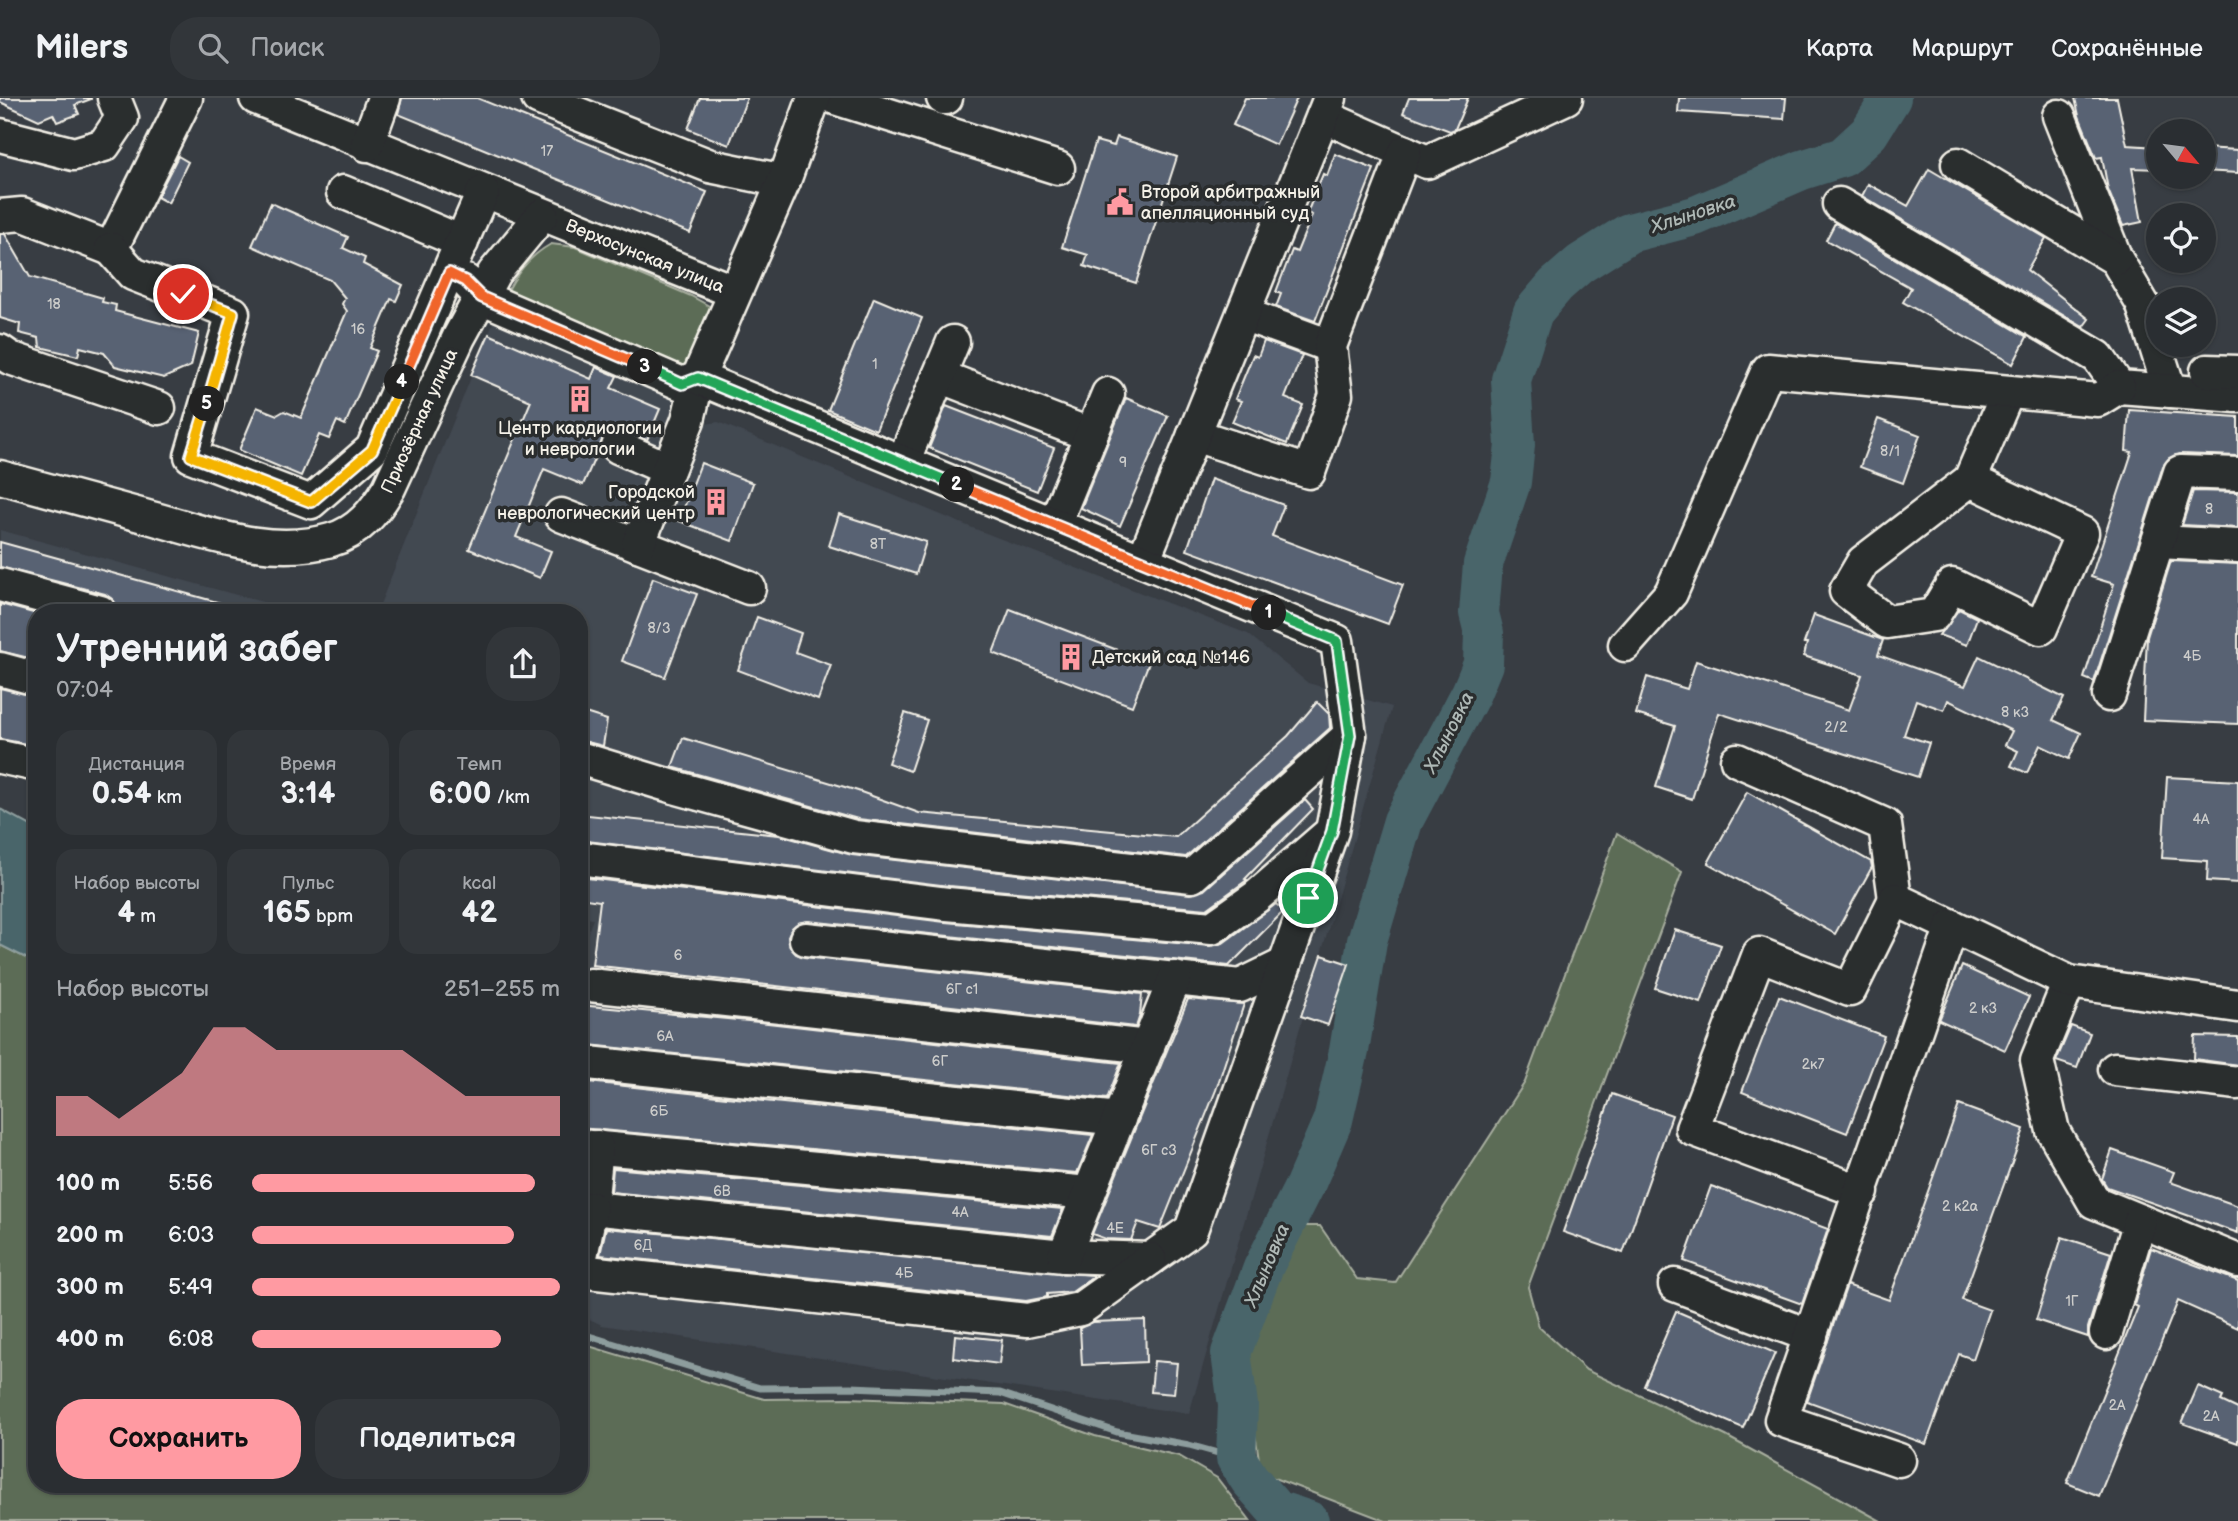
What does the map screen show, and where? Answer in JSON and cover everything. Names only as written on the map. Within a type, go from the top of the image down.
[{"type":"street","points":[[0,135],[74,154],[104,145],[122,118],[114,98]]},
{"type":"street","points":[[111,249],[186,98]]},
{"type":"street","name":"Верхосунская улица","points":[[256,98],[735,292],[698,378],[688,420],[638,545]]},
{"type":"street","points":[[367,145],[384,98]]},
{"type":"street","points":[[538,98],[710,166],[784,181]]},
{"type":"street","points":[[735,292],[784,181],[814,98]]},
{"type":"street","points":[[835,98],[1058,169]]},
{"type":"street","points":[[1143,561],[1327,107],[1427,162],[1566,98]]},
{"type":"street","points":[[2059,116],[2116,259],[2142,303],[2170,391]]},
{"type":"street","points":[[1194,435],[1309,472],[1336,395],[1330,346],[1405,152]]},
{"type":"street","points":[[1958,164],[2116,259]]},
{"type":"street","points":[[343,192],[462,242]]},
{"type":"street","points":[[0,216],[22,214],[111,249],[133,274],[233,313],[191,456],[311,502],[372,450],[483,192]]},
{"type":"street","points":[[1839,204],[2098,357],[2119,387]]},
{"type":"street","name":"Приозёрная улица","points":[[0,477],[250,544],[298,547],[333,539],[360,525],[376,509],[389,488],[459,337],[481,297],[508,254],[542,215]]},
{"type":"street","points":[[449,273],[465,281],[481,297],[682,384],[698,378],[1337,641],[1350,735],[1332,831],[1191,1230],[1080,1309],[1027,1320],[588,1269]]},
{"type":"street","points":[[1243,314],[1330,346]]},
{"type":"street","points":[[903,462],[953,341]]},
{"type":"street","points":[[0,351],[10,358],[159,408]]},
{"type":"street","points":[[1625,645],[1671,593],[1768,370],[2098,400],[2119,387],[2238,396]]},
{"type":"street","points":[[2207,371],[2238,372]]},
{"type":"street","points":[[939,376],[1091,435]]},
{"type":"street","points":[[1970,480],[2082,533],[2041,628],[1952,585],[1934,615],[1887,622],[1846,590],[1863,562],[1970,480],[2008,392]]},
{"type":"street","points":[[1054,524],[1108,394]]},
{"type":"street","points":[[618,447],[668,469]]},
{"type":"street","points":[[2109,695],[2180,471],[2238,474]]},
{"type":"street","points":[[561,515],[749,589]]},
{"type":"street","points":[[2158,542],[2238,545]]},
{"type":"street","points":[[0,585],[70,604]]},
{"type":"street","points":[[0,669],[28,677]]},
{"type":"street","points":[[588,761],[674,788],[854,837],[1192,876],[1350,735]]},
{"type":"street","points":[[0,757],[28,763]]},
{"type":"street","points":[[1737,760],[1885,825],[1895,899],[1850,990],[1759,954],[1692,1129],[1862,1192]]},
{"type":"street","points":[[588,859],[947,904],[1212,928],[1256,897],[1332,831]]},
{"type":"street","points":[[1895,899],[2068,982],[2238,1006]]},
{"type":"street","points":[[1899,1460],[1781,1420],[1952,926]]},
{"type":"street","points":[[806,939],[1240,985],[1285,964]]},
{"type":"street","points":[[1064,1256],[1175,978]]},
{"type":"street","points":[[2068,982],[2037,1060],[2053,1132],[2094,1202],[2238,1261]]},
{"type":"street","points":[[590,985],[1147,1047]]},
{"type":"street","points":[[588,1063],[1119,1119]]},
{"type":"street","points":[[2115,1069],[2238,1083]]},
{"type":"street","points":[[588,1224],[591,1209],[588,1147],[1089,1193]]},
{"type":"street","points":[[591,1209],[1064,1256],[1150,1259]]},
{"type":"street","points":[[2106,1334],[2140,1221]]},
{"type":"street","points":[[1675,1284],[1811,1336]]},
{"type":"shaded area","points":[[551,244],[575,247],[709,306],[700,425],[718,422],[970,527],[1248,634],[1308,683],[1392,707],[1189,1414],[602,1325],[588,1318],[588,932],[593,919],[588,918],[588,604],[380,604],[500,305],[513,279],[534,254]]},
{"type":"shaded area","points":[[0,530],[270,604],[28,604],[28,779],[0,770]]},
{"type":"green space","points":[[551,244],[575,247],[709,306],[714,316],[690,377],[504,298],[523,267]]},
{"type":"green space","points":[[1617,833],[1682,872],[1528,1287],[1539,1327],[1586,1370],[1726,1436],[1881,1521],[1386,1521],[1261,1473],[1242,1345],[1297,1226],[1320,1226],[1357,1279],[1395,1283],[1525,1082]]},
{"type":"green space","points":[[0,945],[28,959],[28,1493],[588,1493],[588,1346],[764,1399],[849,1398],[1004,1404],[1095,1436],[1179,1456],[1217,1478],[1250,1521],[0,1521]]},
{"type":"water","points":[[0,809],[28,824],[28,959],[0,945]]},
{"type":"building","points":[[0,98],[91,99],[75,105],[79,114],[57,122],[53,114],[39,120],[0,102]]},
{"type":"building","points":[[402,98],[477,98],[707,192],[690,233],[398,114]]},
{"type":"building","points":[[700,98],[747,98],[729,145],[688,129]]},
{"type":"building","points":[[1245,98],[1297,98],[1276,145],[1233,125]]},
{"type":"building","points":[[1409,98],[1468,98],[1455,129],[1450,131],[1403,113]]},
{"type":"building","points":[[1679,98],[1786,98],[1784,119],[1678,112]]},
{"type":"building","points":[[2075,98],[2117,98],[2127,145],[2146,146],[2146,169],[2132,168],[2142,222],[2123,226],[2108,190],[2102,157],[2096,158],[2079,116]]},
{"type":"building","name":"Второй арбитражный апелляционный суд","points":[[1117,137],[1177,157],[1136,283],[1084,266],[1088,255],[1062,247],[1096,141],[1114,146]]},
{"type":"building","points":[[2216,149],[2238,150],[2238,173],[2216,172]]},
{"type":"building","points":[[1335,154],[1374,169],[1315,321],[1276,307],[1281,294],[1276,292],[1292,250],[1297,252],[1312,215],[1307,213],[1323,174],[1327,176]]},
{"type":"building","points":[[178,156],[188,162],[168,203],[157,197]]},
{"type":"building","points":[[1929,169],[2046,238],[2027,270],[2089,319],[2083,327],[1862,196],[1868,184],[1908,206]]},
{"type":"building","points":[[271,203],[348,237],[343,248],[365,258],[363,264],[403,285],[396,301],[391,299],[370,348],[377,351],[345,425],[337,421],[329,439],[319,435],[301,476],[239,450],[257,407],[277,415],[284,411],[301,418],[347,311],[342,304],[345,298],[330,280],[252,246]]},
{"type":"building","points":[[1835,223],[2027,337],[2013,364],[1903,302],[1911,288],[1826,240]]},
{"type":"building","points":[[0,234],[5,234],[30,277],[103,298],[102,302],[116,305],[115,311],[199,333],[191,366],[164,378],[115,366],[104,353],[80,347],[78,356],[40,347],[39,338],[19,333],[20,324],[0,318]]},
{"type":"building","points":[[874,298],[922,318],[876,430],[828,410]]},
{"type":"building","points":[[489,334],[591,379],[596,367],[617,376],[611,388],[660,409],[647,440],[617,429],[605,434],[583,485],[544,469],[516,537],[551,551],[540,578],[469,549],[531,401],[471,375]]},
{"type":"building","points":[[1264,341],[1302,355],[1285,398],[1303,405],[1287,444],[1232,422],[1241,401],[1235,399],[1253,355],[1258,357]]},
{"type":"building","points":[[1126,398],[1168,416],[1120,526],[1081,508]]},
{"type":"building","points":[[946,406],[1054,448],[1037,491],[929,448]]},
{"type":"building","points":[[2129,410],[2238,417],[2238,456],[2180,454],[2169,458],[2163,466],[2094,682],[2084,678],[2114,584],[2091,577],[2132,452],[2126,451]]},
{"type":"building","points":[[1878,419],[1920,435],[1903,483],[1860,467]]},
{"type":"building","name":"Городской неврологический центр","points":[[701,463],[753,483],[732,541],[679,521]]},
{"type":"building","points":[[1211,479],[1284,505],[1272,536],[1403,585],[1388,624],[1187,550]]},
{"type":"building","points":[[2193,491],[2238,492],[2238,528],[2182,525]]},
{"type":"building","points":[[839,514],[926,542],[916,574],[829,546]]},
{"type":"building","points":[[0,542],[224,604],[116,604],[105,594],[0,567]]},
{"type":"building","points":[[2171,561],[2238,564],[2238,724],[2143,720],[2147,637]]},
{"type":"building","points":[[653,578],[697,594],[665,677],[622,661]]},
{"type":"building","points":[[0,604],[28,612],[28,658],[0,651]]},
{"type":"building","name":"Детский сад №146","points":[[1010,609],[1149,662],[1132,706],[993,653]]},
{"type":"building","points":[[1959,609],[1977,618],[1967,645],[1939,635]]},
{"type":"building","points":[[1814,615],[1883,640],[1878,655],[1965,686],[1979,656],[2064,698],[2053,720],[2081,733],[2069,759],[2040,745],[2027,773],[2011,766],[2018,751],[2005,745],[2012,731],[1948,700],[1944,710],[1916,700],[1904,735],[1929,743],[1918,777],[1719,713],[1692,799],[1656,787],[1675,726],[1636,714],[1647,677],[1687,689],[1696,661],[1849,710],[1862,675],[1804,656],[1807,643],[1804,643]]},
{"type":"building","points":[[757,617],[801,633],[795,652],[831,665],[818,700],[738,670]]},
{"type":"building","points":[[0,688],[28,695],[28,744],[0,739]]},
{"type":"building","points":[[1317,702],[1329,714],[1330,728],[1186,857],[858,819],[672,767],[683,738],[858,791],[919,813],[1176,837],[1288,736]]},
{"type":"building","points":[[905,713],[927,720],[910,771],[888,763]]},
{"type":"building","points":[[588,714],[607,720],[603,746],[588,742]]},
{"type":"building","points":[[2167,777],[2238,781],[2238,883],[2207,881],[2208,861],[2162,858]]},
{"type":"building","points":[[1747,792],[1871,862],[1872,867],[1835,934],[1708,863]]},
{"type":"building","points":[[1305,800],[1313,809],[1245,879],[1247,880],[1207,909],[949,886],[588,841],[588,815],[779,835],[852,855],[1190,894],[1204,890]]},
{"type":"building","points":[[588,878],[945,922],[1210,946],[1223,943],[1276,904],[1284,911],[1229,966],[808,921],[798,923],[788,936],[790,947],[796,954],[804,957],[1142,994],[1136,1027],[592,965],[600,901],[588,899]]},
{"type":"building","points":[[1675,930],[1721,945],[1701,1003],[1655,988]]},
{"type":"building","points":[[1322,955],[1349,964],[1328,1025],[1301,1016]]},
{"type":"building","points":[[1962,966],[2029,997],[2005,1050],[1939,1020]]},
{"type":"building","points":[[1779,996],[1884,1036],[1847,1133],[1742,1092]]},
{"type":"building","points":[[1188,999],[1244,1004],[1216,1090],[1160,1229],[1138,1222],[1131,1240],[1106,1239],[1092,1234]]},
{"type":"building","points":[[588,1006],[759,1022],[1121,1063],[1107,1099],[588,1045]]},
{"type":"building","points":[[2071,1026],[2090,1033],[2077,1068],[2056,1061]]},
{"type":"building","points":[[2195,1036],[2238,1037],[2238,1065],[2194,1059]]},
{"type":"building","points":[[588,1082],[1093,1135],[1077,1173],[588,1129]]},
{"type":"building","points":[[1612,1094],[1672,1115],[1623,1253],[1563,1232]]},
{"type":"building","points":[[1959,1105],[2024,1129],[1962,1300],[1990,1310],[1973,1359],[1959,1354],[1926,1444],[1807,1401],[1847,1285],[1889,1300]]},
{"type":"building","points":[[2112,1150],[2174,1172],[2170,1182],[2238,1206],[2238,1233],[2107,1187],[2102,1179]]},
{"type":"building","points":[[613,1168],[1063,1209],[1052,1236],[611,1192]]},
{"type":"building","points":[[1711,1186],[1828,1229],[1802,1304],[1684,1261]]},
{"type":"building","points":[[606,1228],[1093,1277],[1072,1292],[1047,1294],[1047,1297],[1026,1301],[600,1255]]},
{"type":"building","points":[[2062,1237],[2111,1253],[2088,1328],[2088,1337],[2036,1320]]},
{"type":"building","points":[[2151,1248],[2238,1281],[2238,1328],[2178,1301],[2099,1496],[2067,1483],[2138,1307],[2134,1305]]},
{"type":"building","points":[[1676,1311],[1775,1353],[1743,1428],[1644,1386]]},
{"type":"building","points":[[1145,1320],[1146,1362],[1082,1365],[1080,1328],[1093,1322]]},
{"type":"building","points":[[955,1335],[1002,1340],[999,1364],[953,1358]]},
{"type":"building","points":[[1154,1361],[1177,1363],[1174,1394],[1151,1392]]},
{"type":"building","points":[[2198,1386],[2223,1397],[2221,1401],[2238,1409],[2238,1443],[2182,1423]]},
{"type":"waterway","name":"Хлыновка","points":[[1309,1521],[1276,1510],[1250,1480],[1236,1458],[1238,1405],[1231,1353],[1263,1268],[1305,1185],[1333,1120],[1349,1051],[1367,941],[1403,821],[1471,693],[1483,664],[1484,633],[1479,613],[1483,564],[1511,482],[1515,445],[1511,380],[1533,312],[1556,285],[1580,264],[1629,233],[1695,216],[1802,170],[1843,157],[1869,133],[1891,98]]},
{"type":"waterway","points":[[588,1336],[760,1388],[851,1387],[1000,1393],[1117,1432],[1189,1445],[1236,1458]]},
{"type":"place","name":"Второй арбитражный апелляционный суд","points":[[1120,202]]},
{"type":"place","name":"Центр кардиологии и неврологии","points":[[580,399]]},
{"type":"place","name":"Городской неврологический центр","points":[[716,502]]},
{"type":"place","name":"Детский сад №146","points":[[1071,657]]},
{"type":"route","points":[[183,294],[233,313],[191,456],[311,502],[372,450],[449,273],[465,281],[481,297],[682,384],[698,378],[1337,641],[1350,735],[1332,831],[1308,898]]}]
